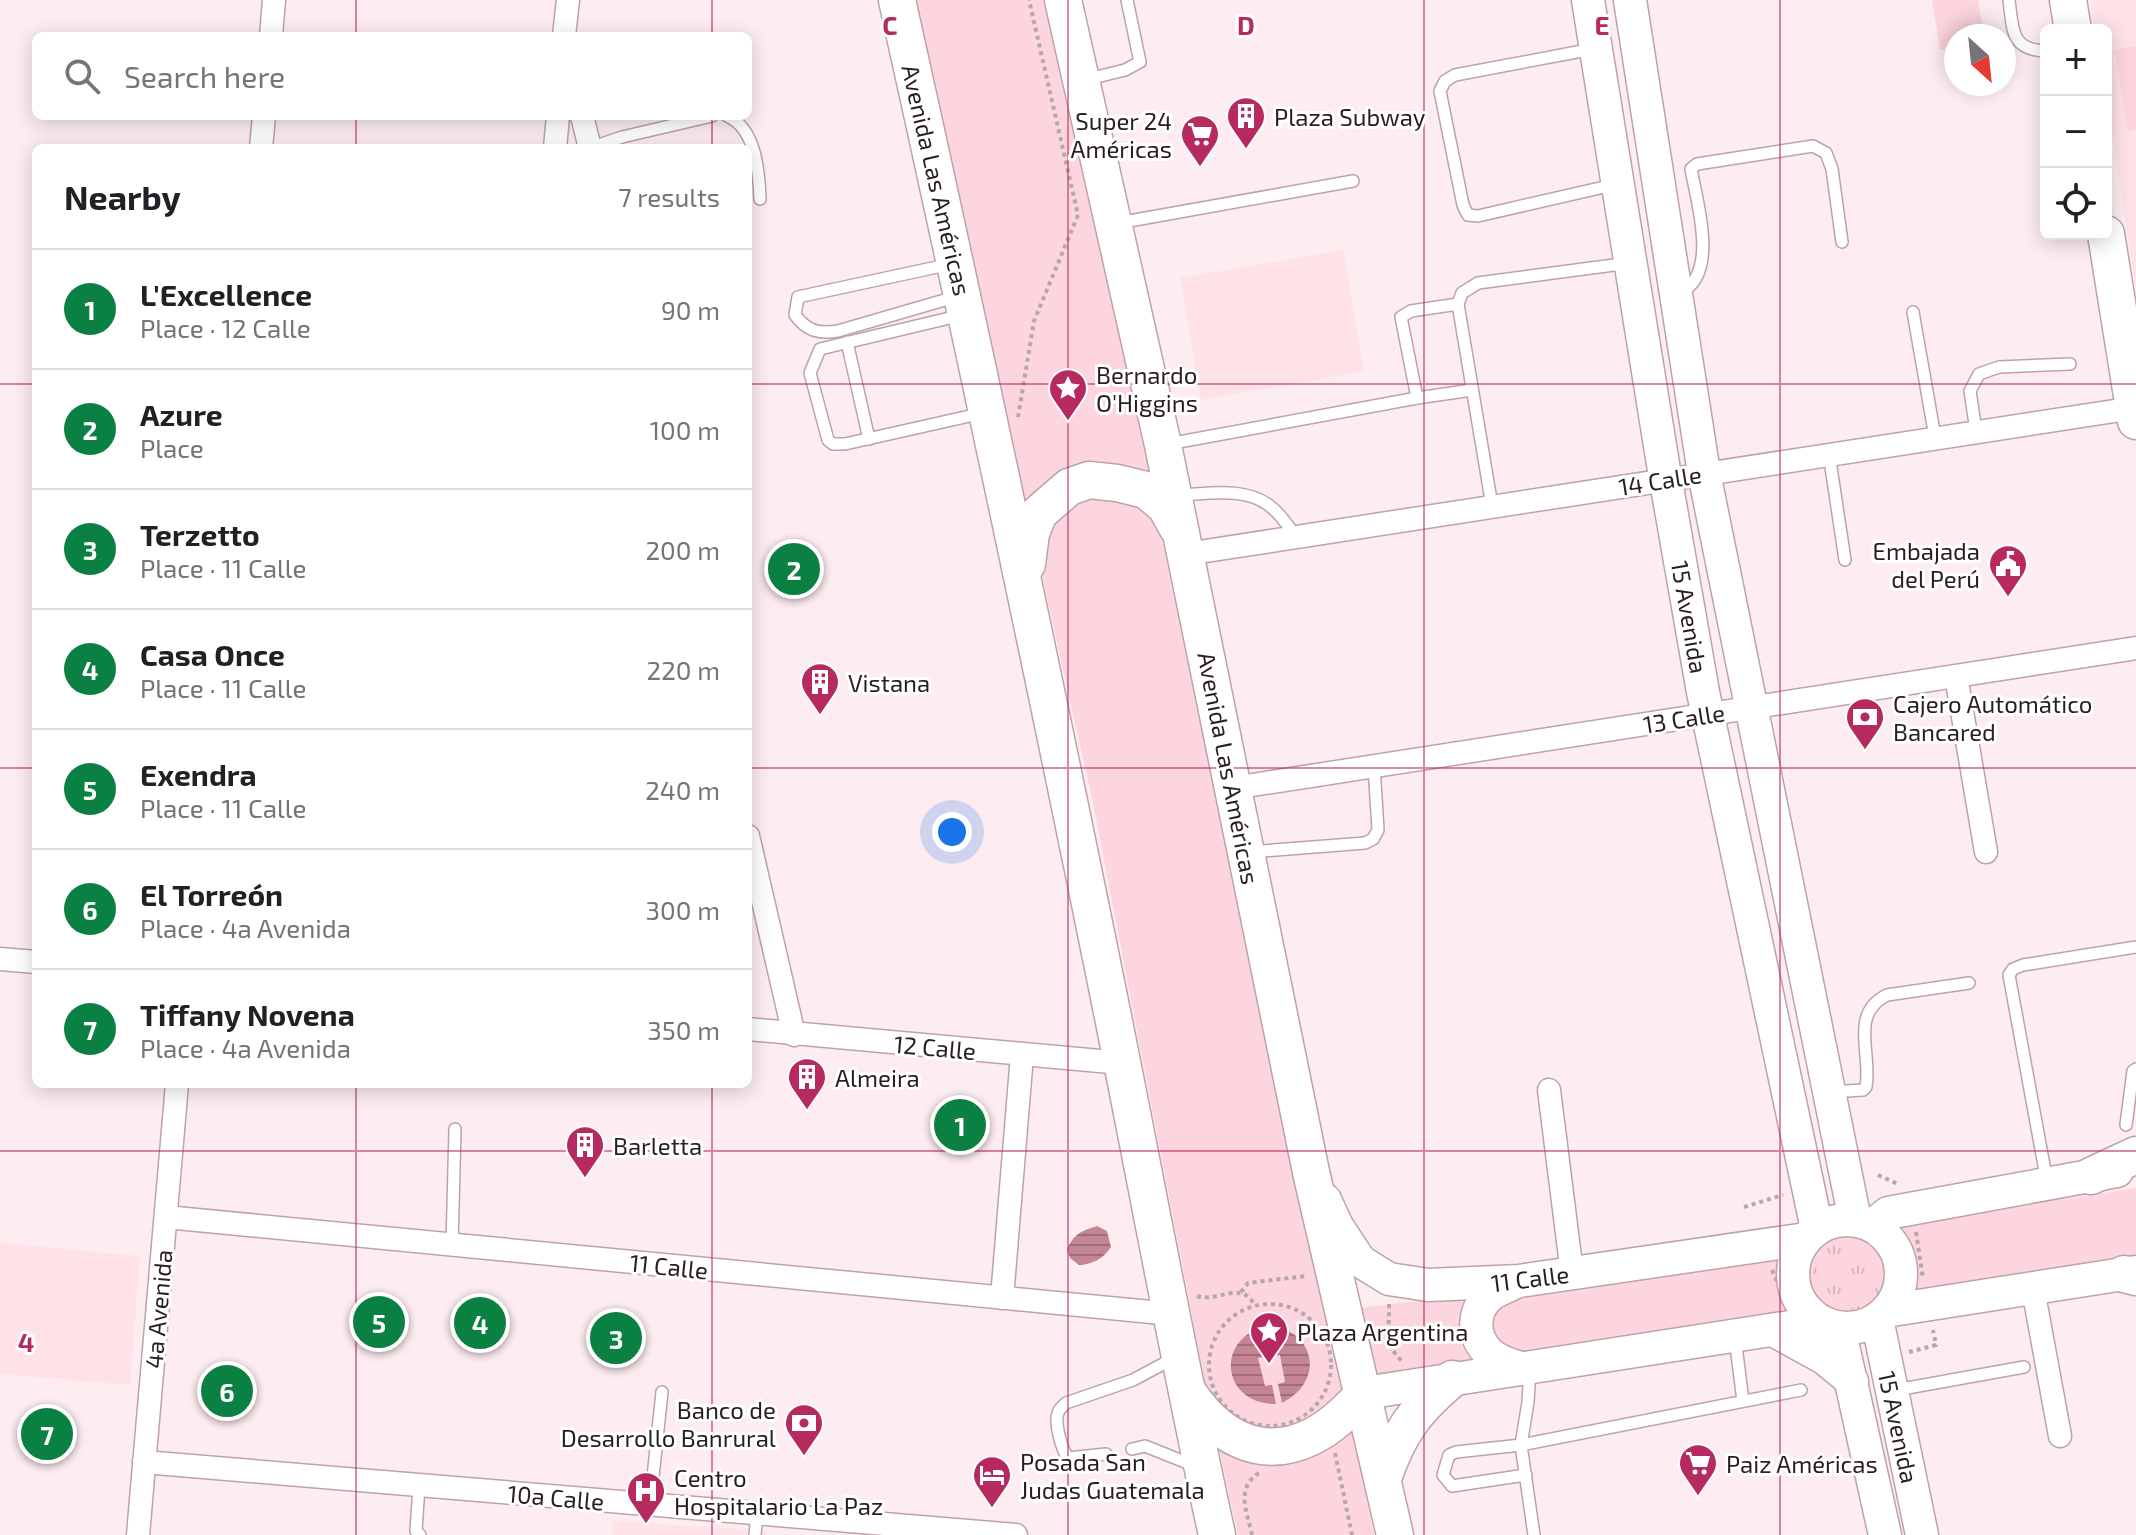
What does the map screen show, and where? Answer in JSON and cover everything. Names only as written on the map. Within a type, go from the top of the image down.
[{"type":"main road","name":"Avenida Las Américas","points":[[897,0],[962,290],[1004,419],[1025,584],[1122,1063],[1180,1302],[1182,1372],[1217,1535]]},
{"type":"main road","name":"Avenida Las Américas","points":[[1063,0],[1174,495],[1311,1172],[1365,1393],[1395,1535]]},
{"type":"main road","points":[[2068,0],[2072,24]]},
{"type":"main road","points":[[2107,240],[2135,414]]},
{"type":"main road","points":[[1025,584],[1031,533],[1039,513],[1069,487],[1089,480],[1146,490],[1166,507],[1184,545]]},
{"type":"main road","points":[[2091,1176],[2131,1140]]},
{"type":"main road","points":[[1182,1372],[1203,1415],[1220,1430],[1245,1442],[1278,1446],[1309,1438],[1330,1426],[1365,1393]]},
{"type":"main road","points":[[1383,1478],[1395,1444],[1408,1422],[1426,1401],[1452,1379]]},
{"type":"street","points":[[271,32],[274,0]]},
{"type":"street","points":[[564,32],[568,0]]},
{"type":"street","name":"15 Avenida","points":[[1588,0],[1666,480],[1708,715],[1808,1187],[1811,1234]]},
{"type":"street","name":"15 Avenida","points":[[1630,0],[1704,473],[1828,1092],[1863,1223]]},
{"type":"street","points":[[261,144],[264,120]]},
{"type":"street","points":[[555,144],[558,120]]},
{"type":"street","points":[[583,120],[589,144]]},
{"type":"street","name":"14 Calle","points":[[1184,545],[1297,537],[1935,437],[2135,414]]},
{"type":"street","name":"13 Calle","points":[[1233,788],[2136,648]]},
{"type":"street","points":[[1956,676],[1986,852]]},
{"type":"street","points":[[752,853],[794,1035]]},
{"type":"street","points":[[0,959],[32,962]]},
{"type":"street","name":"12 Calle","points":[[752,1030],[1122,1063]]},
{"type":"street","points":[[1002,1298],[1022,1055]]},
{"type":"street","name":"4a Avenida","points":[[138,1535],[177,1088]]},
{"type":"street","points":[[1549,1090],[1572,1273]]},
{"type":"street","points":[[1852,1381],[1824,1358],[1808,1327],[1809,1313],[1793,1285],[1795,1260],[1811,1234],[1835,1221],[1863,1223],[1888,1213],[2136,1168]]},
{"type":"street","name":"11 Calle","points":[[1311,1172],[1337,1226],[1360,1261],[1389,1279],[1428,1285],[1519,1281],[1751,1247],[1811,1234]]},
{"type":"street","name":"11 Calle","points":[[166,1217],[1002,1298],[1180,1302]]},
{"type":"street","points":[[1863,1223],[1888,1238],[1898,1255],[1901,1275],[1897,1294],[1882,1315]]},
{"type":"street","points":[[1365,1393],[1735,1336],[1808,1327],[1859,1327],[1882,1315],[2132,1274]]},
{"type":"street","points":[[1519,1281],[1493,1293],[1481,1304],[1475,1320],[1478,1337],[1489,1353],[1502,1361],[1527,1368]]},
{"type":"street","points":[[2033,1289],[2060,1436]]},
{"type":"street","points":[[1891,1373],[1899,1338],[1919,1317],[1936,1307]]},
{"type":"street","name":"15 Avenida","points":[[1882,1315],[1922,1535]]},
{"type":"street","name":"15 Avenida","points":[[1808,1327],[1852,1381],[1885,1535]]},
{"type":"street","name":"10a Calle","points":[[144,1462],[650,1505],[756,1524],[1016,1535]]},
{"type":"lane","points":[[1081,80],[1139,65],[1141,59],[1127,0]]},
{"type":"lane","points":[[2009,0],[2014,33],[2021,45],[2040,51]]},
{"type":"lane","points":[[1596,49],[1455,75],[1445,81],[1440,91],[1463,205],[1468,215],[1478,216],[1618,184]]},
{"type":"lane","points":[[602,144],[695,120]]},
{"type":"lane","points":[[737,120],[751,144]]},
{"type":"lane","points":[[1677,294],[1695,283],[1703,263],[1691,169],[1697,164],[1813,146],[1826,153],[1832,169],[1842,242]]},
{"type":"lane","points":[[752,147],[759,176],[760,199]]},
{"type":"lane","points":[[1113,225],[1353,181]]},
{"type":"lane","points":[[1492,506],[1458,304],[1462,293],[1478,283],[1630,262]]},
{"type":"lane","points":[[962,290],[838,331],[820,333],[802,325],[795,315],[798,297],[962,290]]},
{"type":"lane","points":[[962,290],[847,342],[820,349],[810,373],[828,440],[833,444],[845,444],[1004,419]]},
{"type":"lane","points":[[1417,398],[1401,317],[1411,311],[1458,304]]},
{"type":"lane","points":[[1913,312],[1935,437]]},
{"type":"lane","points":[[847,342],[869,439]]},
{"type":"lane","points":[[1976,431],[1970,391],[1979,374],[1999,367],[2070,364]]},
{"type":"lane","points":[[1163,445],[1472,390]]},
{"type":"lane","points":[[1828,453],[1845,560]]},
{"type":"lane","points":[[1174,495],[1233,493],[1253,496],[1272,507],[1297,537]]},
{"type":"lane","points":[[1246,852],[1365,843],[1373,839],[1378,830],[1374,766]]},
{"type":"lane","points":[[2047,1184],[2009,975],[2013,969],[2023,965],[2136,947]]},
{"type":"lane","points":[[1828,1092],[1863,1090],[1866,1087],[1865,1019],[1878,999],[1969,983]]},
{"type":"lane","points":[[2131,1140],[2133,1071],[2136,1069]]},
{"type":"lane","points":[[452,1245],[455,1129]]},
{"type":"lane","points":[[1735,1336],[1743,1401]]},
{"type":"lane","points":[[1891,1373],[2024,1367]]},
{"type":"lane","points":[[1527,1368],[1528,1402],[1521,1445],[1534,1535]]},
{"type":"lane","points":[[1106,1454],[1068,1458],[1064,1453],[1056,1416],[1059,1409],[1066,1403],[1133,1380],[1182,1372]]},
{"type":"lane","points":[[1526,1475],[1452,1486],[1443,1475],[1445,1463],[1451,1454],[1521,1445],[1801,1390]]},
{"type":"lane","points":[[650,1505],[662,1392]]},
{"type":"lane","points":[[1132,1449],[1145,1446],[1203,1469]]},
{"type":"lane","points":[[419,1486],[416,1531],[420,1535]]},
{"type":"path","points":[[1004,419],[1018,418],[1034,321],[1078,215],[1029,0]]},
{"type":"path","points":[[1744,1207],[1808,1187]]},
{"type":"path","points":[[1751,1247],[1753,1258],[1770,1267],[1808,1327]]},
{"type":"path","points":[[1180,1302],[1195,1295],[1208,1298],[1241,1292],[1255,1306]]},
{"type":"path","points":[[1271,1304],[1296,1310],[1316,1325],[1324,1336],[1331,1362],[1330,1376],[1318,1402],[1296,1419],[1269,1425],[1242,1419],[1221,1401],[1210,1375],[1212,1348],[1225,1323],[1255,1306],[1271,1304]]},
{"type":"path","points":[[1891,1373],[1936,1345],[1936,1307]]},
{"type":"path","points":[[1332,1439],[1352,1535]]},
{"type":"shaded area","points":[[2091,0],[2136,0],[2136,287],[2112,136],[2112,24],[2094,24]]},
{"type":"shaded area","points":[[1343,250],[1364,371],[1201,400],[1180,278]]},
{"type":"shaded area","points":[[1097,1226],[1107,1231],[1111,1247],[1097,1260],[1079,1265],[1070,1258],[1067,1249],[1079,1234]]},
{"type":"shaded area","points":[[0,1243],[140,1256],[130,1385],[0,1374]]},
{"type":"shaded area","points":[[1270,1325],[1285,1329],[1297,1337],[1309,1358],[1305,1383],[1282,1403],[1278,1384],[1285,1382],[1280,1355],[1258,1358],[1265,1386],[1272,1385],[1276,1404],[1257,1401],[1244,1393],[1235,1382],[1231,1369],[1239,1342],[1252,1332]]},
{"type":"shaded area","name":"Centro Hospitalario La Paz","points":[[613,1521],[767,1531],[767,1535],[612,1535]]},
{"type":"green space","points":[[911,0],[1043,0],[1152,481],[1119,476],[1029,519]]},
{"type":"green space","points":[[1932,0],[1978,0],[1982,24],[1944,24],[1944,49],[1940,50]]},
{"type":"green space","points":[[2136,46],[2136,130],[2128,131],[2115,50]]},
{"type":"green space","points":[[1073,493],[1155,507],[1318,1285],[1344,1394],[1304,1426],[1256,1431],[1208,1398],[1093,803],[1035,544]]},
{"type":"green space","points":[[2136,1188],[2136,1259],[1907,1297],[1907,1260],[1893,1226]]},
{"type":"green space","points":[[1846,1230],[1862,1234],[1876,1243],[1885,1257],[1889,1273],[1885,1289],[1876,1303],[1862,1312],[1846,1316],[1830,1312],[1816,1303],[1807,1289],[1803,1273],[1807,1257],[1816,1243],[1830,1234]]},
{"type":"green space","points":[[1788,1247],[1786,1283],[1798,1317],[1508,1355],[1486,1327],[1501,1298]]},
{"type":"green space","points":[[1474,1294],[1479,1365],[1371,1386],[1352,1309]]},
{"type":"green space","points":[[1351,1425],[1374,1535],[1238,1535],[1218,1444]]},
{"type":"place","name":"Plaza Subway","points":[[1246,150]]},
{"type":"place","name":"Super 24 Américas","points":[[1200,168]]},
{"type":"place","name":"Bernardo O'Higgins","points":[[1068,422]]},
{"type":"place","name":"Azure","points":[[794,569]]},
{"type":"place","name":"Embajada del Perú","points":[[2008,598]]},
{"type":"place","name":"Vistana","points":[[820,716]]},
{"type":"place","name":"Cajero Automático Bancared","points":[[1865,751]]},
{"type":"place","name":"Almeira","points":[[807,1111]]},
{"type":"place","name":"L'Excellence","points":[[960,1125]]},
{"type":"place","name":"Barletta","points":[[585,1179]]},
{"type":"place","name":"Exendra","points":[[379,1322]]},
{"type":"place","name":"Casa Once","points":[[480,1323]]},
{"type":"place","name":"Terzetto","points":[[616,1338]]},
{"type":"place","name":"Plaza Argentina","points":[[1269,1365]]},
{"type":"place","name":"El Torreón","points":[[227,1391]]},
{"type":"place","name":"Tiffany Novena","points":[[47,1434]]},
{"type":"place","name":"Banco de Desarrollo Banrural","points":[[804,1457]]},
{"type":"place","name":"Paiz Américas","points":[[1698,1497]]},
{"type":"place","name":"Posada San Judas Guatemala","points":[[992,1509]]},
{"type":"place","name":"Centro Hospitalario La Paz","points":[[646,1525]]}]
